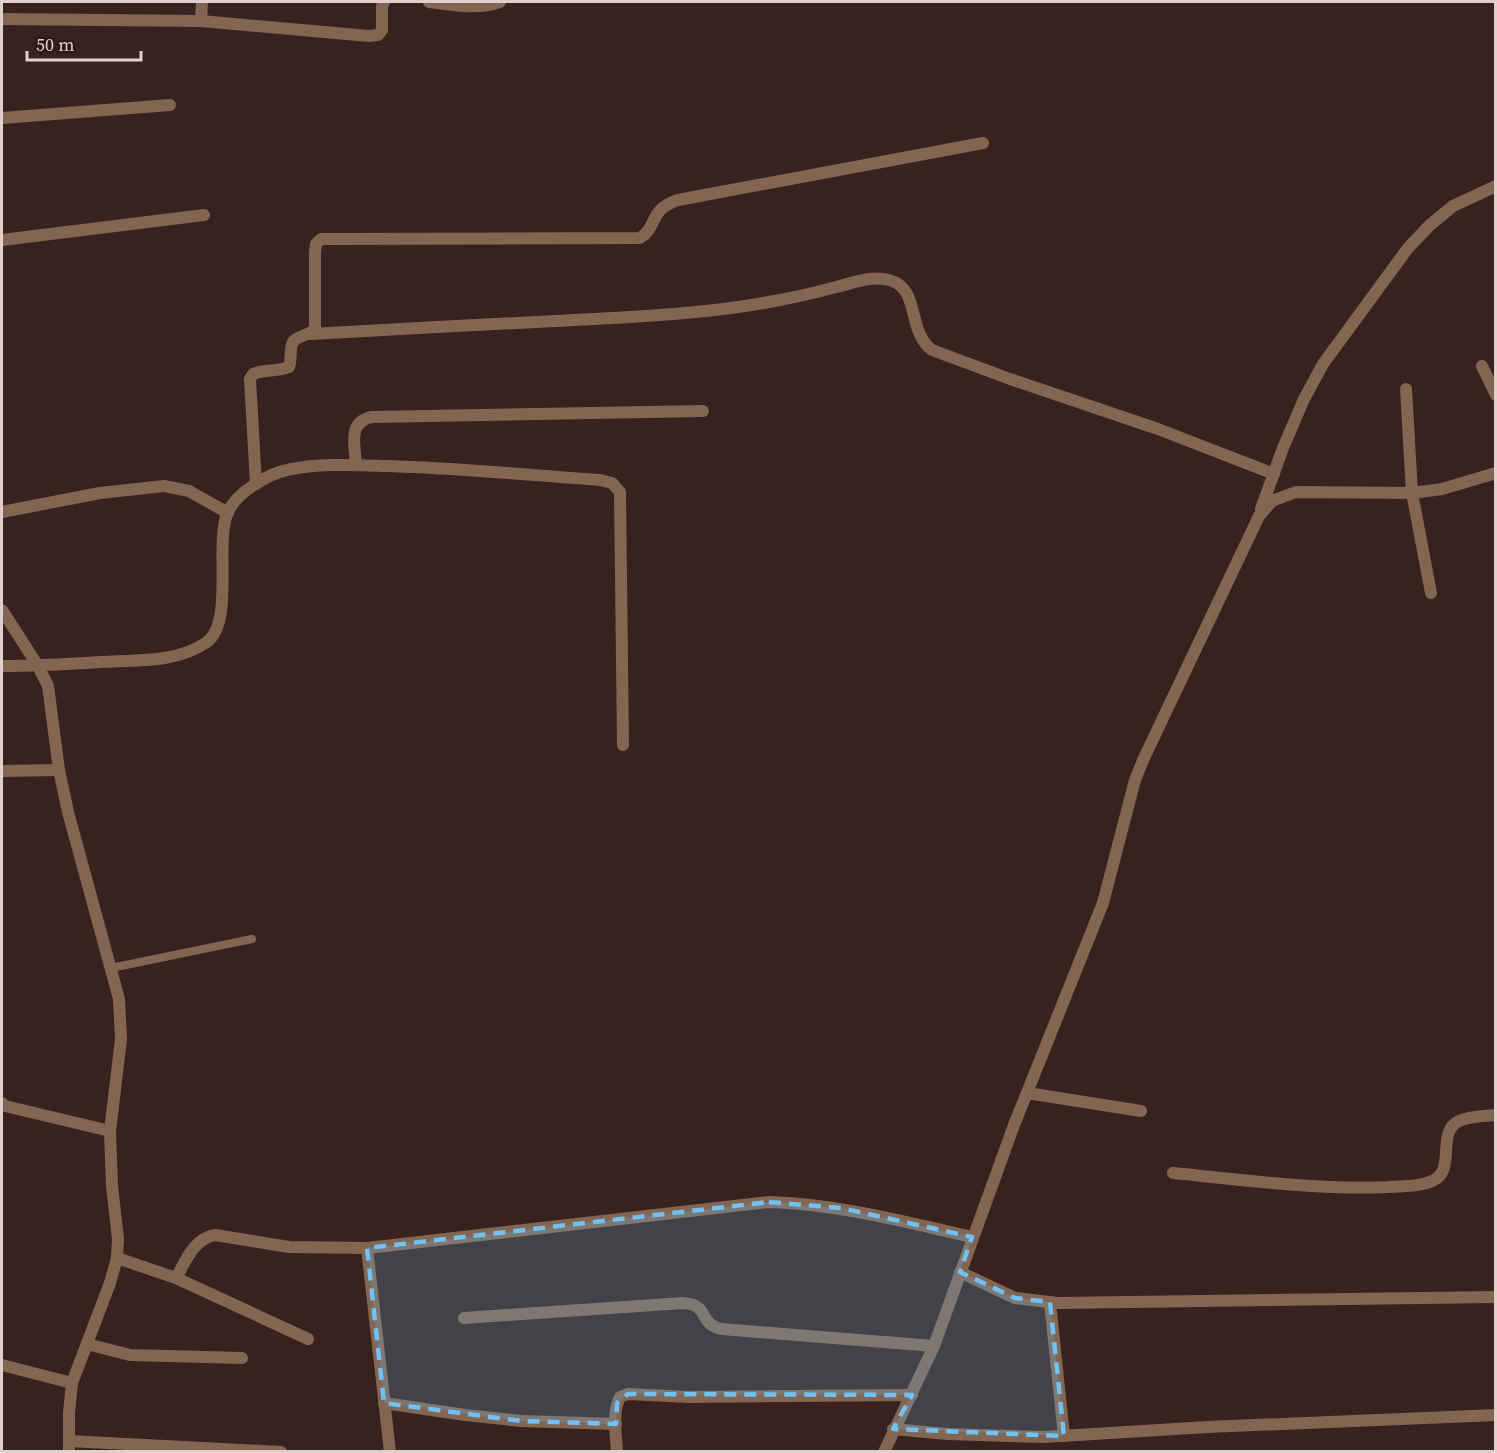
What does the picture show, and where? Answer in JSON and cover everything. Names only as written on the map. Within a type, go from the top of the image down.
[{"type":"street","points":[[201,21],[202,2]]},
{"type":"street","points":[[429,2],[471,7],[483,7],[500,2]]},
{"type":"street","points":[[2,19],[201,21],[369,36],[378,35],[382,30],[383,3]]},
{"type":"street","points":[[2,118],[170,105]]},
{"type":"street","points":[[311,334],[315,329],[316,244],[321,239],[640,238],[646,234],[654,216],[667,204],[678,200],[983,143]]},
{"type":"street","points":[[884,1452],[934,1346],[972,1237],[1103,903],[1143,758],[1259,516],[1304,399],[1323,364],[1408,248],[1430,225],[1453,206],[1496,186]]},
{"type":"street","points":[[2,240],[204,215]]},
{"type":"street","points":[[256,484],[250,379],[253,374],[260,371],[273,372],[289,368],[293,342],[311,334],[667,315],[768,302],[863,279],[891,280],[903,287],[910,300],[918,333],[923,343],[932,350],[1158,429],[1274,474]]},
{"type":"street","points":[[1482,366],[1496,395]]},
{"type":"street","points":[[1406,389],[1412,493],[1431,593]]},
{"type":"street","points":[[356,465],[356,425],[362,419],[372,417],[703,411]]},
{"type":"street","points":[[2,666],[162,658],[188,651],[208,641],[218,626],[222,608],[223,528],[228,513],[240,495],[256,484],[285,470],[312,466],[356,465],[430,467],[600,480],[612,483],[620,492],[623,745]]},
{"type":"street","points":[[1259,516],[1272,501],[1296,492],[1412,493],[1442,489],[1496,473]]},
{"type":"street","points":[[2,512],[100,493],[164,486],[189,491],[228,513]]},
{"type":"street","points":[[2,610],[38,666],[48,686],[59,770],[68,812],[119,999],[121,1039],[110,1131],[112,1186],[118,1239],[117,1258],[110,1283],[72,1383],[69,1447],[281,1452]]},
{"type":"street","points":[[2,771],[59,770]]},
{"type":"street","points":[[1027,1094],[1141,1111]]},
{"type":"street","points":[[2,1103],[5,1106],[110,1131]]},
{"type":"street","points":[[1173,1173],[1256,1182],[1337,1186],[1379,1187],[1423,1183],[1434,1180],[1442,1173],[1448,1134],[1457,1122],[1478,1116],[1496,1115]]},
{"type":"street","points":[[176,1278],[197,1242],[214,1235],[289,1247],[367,1248],[769,1202],[806,1203],[841,1208],[972,1237]]},
{"type":"street","points":[[367,1248],[390,1452]]},
{"type":"street","points":[[117,1258],[176,1278],[308,1339]]},
{"type":"street","points":[[960,1272],[1015,1298],[1050,1302],[1496,1297]]},
{"type":"street","points":[[1050,1302],[1064,1436]]},
{"type":"street","points":[[464,1318],[683,1303],[694,1304],[700,1308],[706,1322],[711,1327],[721,1329],[934,1346]]},
{"type":"street","points":[[87,1344],[130,1354],[242,1358]]},
{"type":"street","points":[[2,1365],[72,1383]]},
{"type":"street","points":[[617,1452],[617,1403],[620,1397],[628,1394],[689,1397],[912,1395]]},
{"type":"street","points":[[384,1403],[465,1415],[616,1424]]},
{"type":"street","points":[[893,1429],[947,1434],[1064,1436],[1225,1426],[1496,1415]]},
{"type":"lane","points":[[111,968],[252,939]]},
{"type":"highlighted area","points":[[769,1202],[841,1208],[972,1237],[960,1272],[1015,1298],[1050,1302],[1064,1436],[893,1429],[912,1395],[628,1394],[617,1403],[616,1424],[521,1421],[384,1403],[367,1248]]}]
